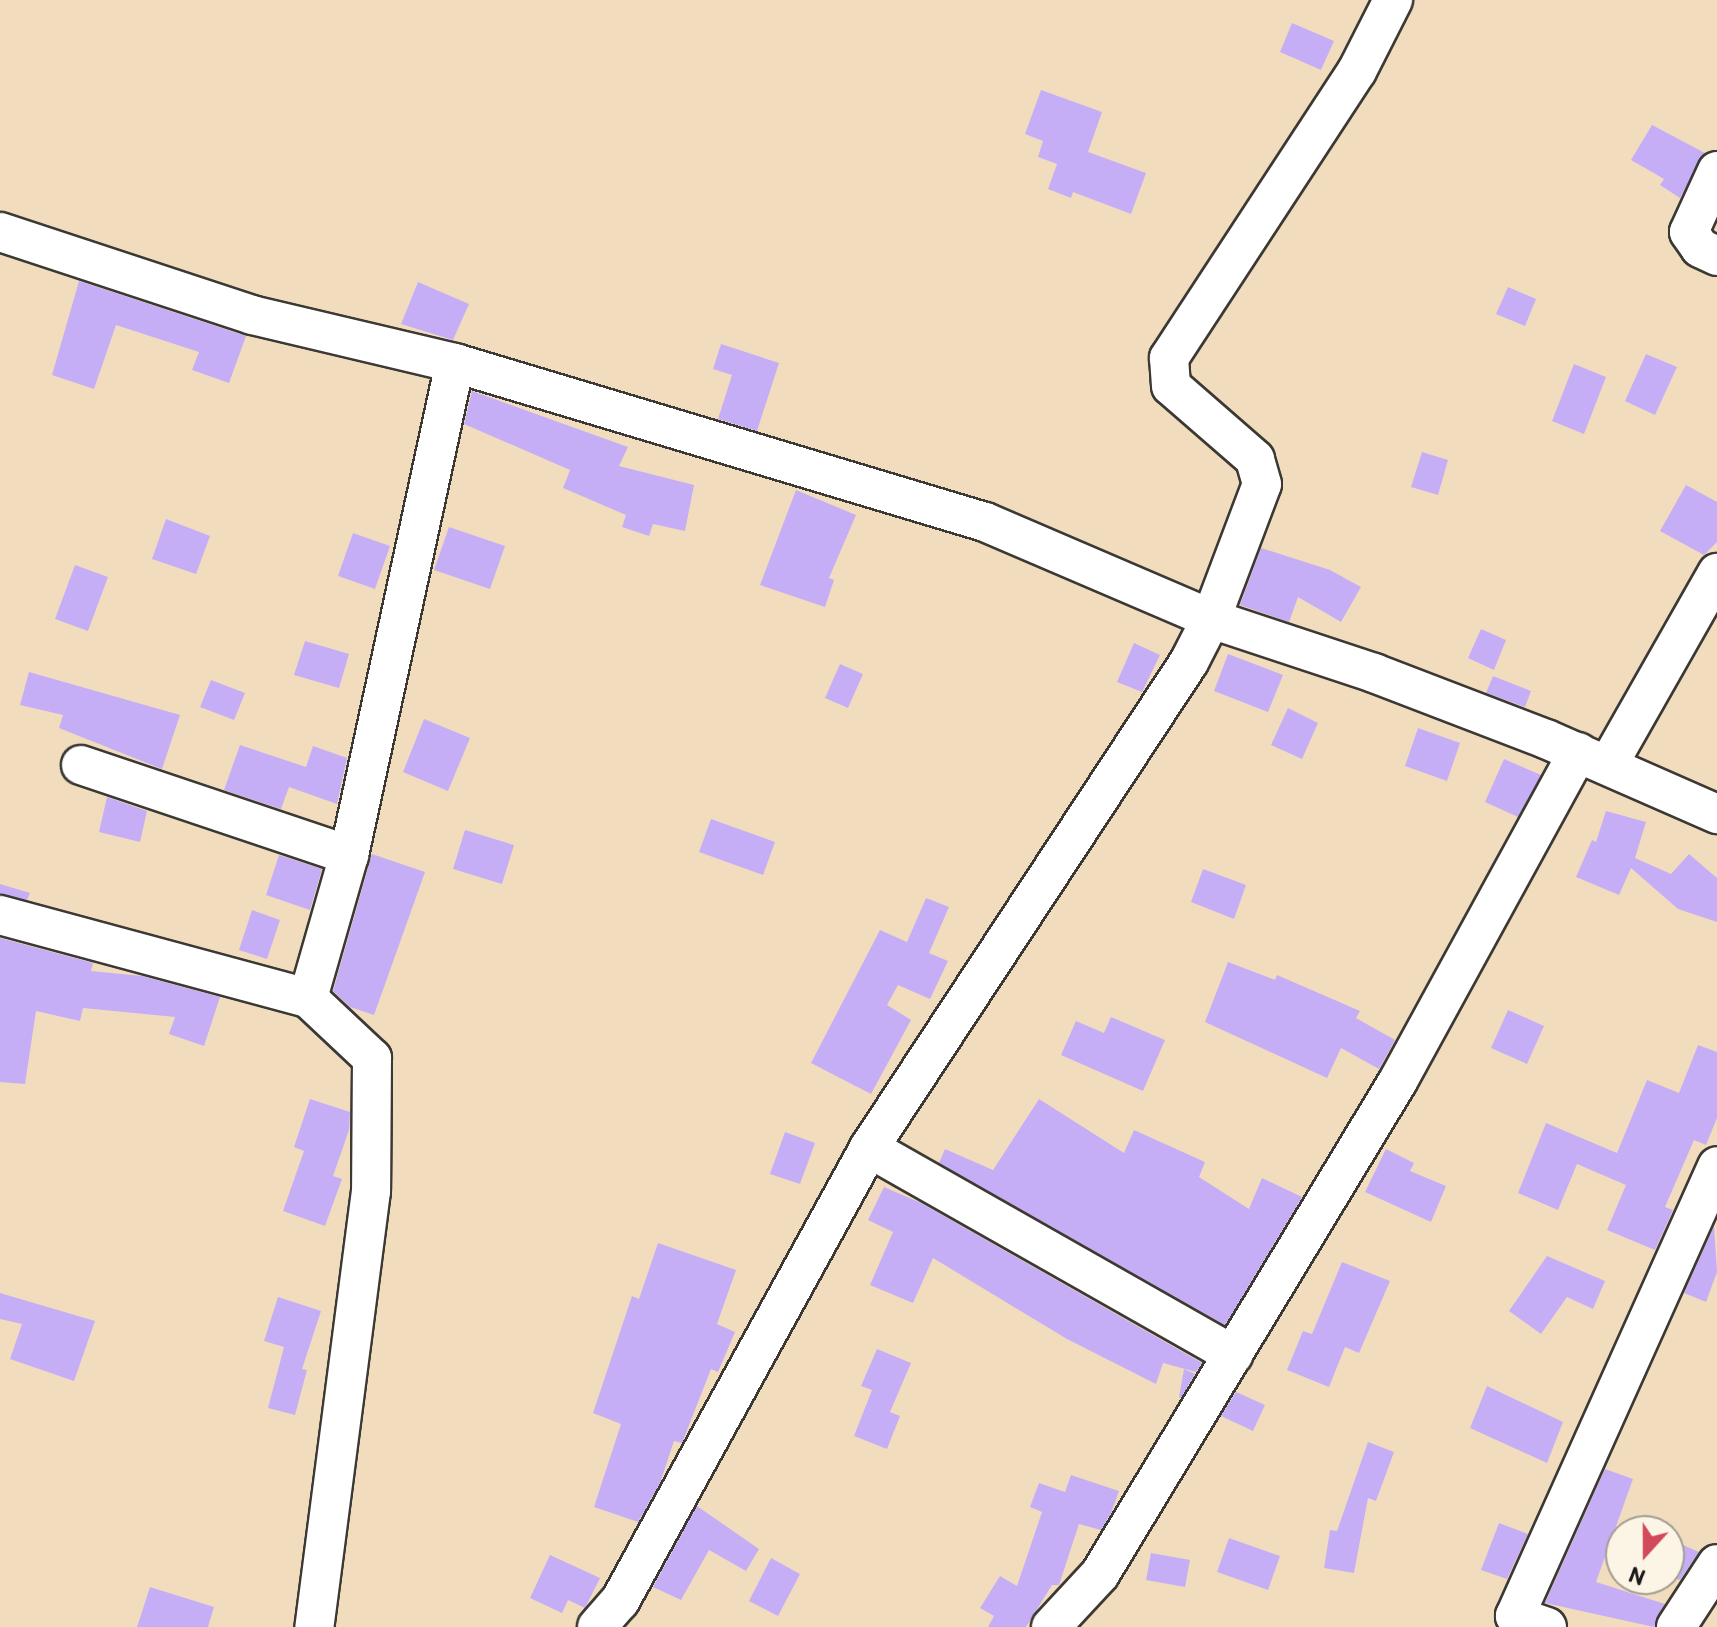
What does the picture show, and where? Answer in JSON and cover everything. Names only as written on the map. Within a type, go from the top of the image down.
[{"type":"street","points":[[597,1627],[620,1601],[869,1148],[1189,662],[1211,619],[1262,484],[1255,459],[1171,386],[1169,358],[1357,71],[1393,0]]},
{"type":"street","points":[[1717,171],[1689,232],[1700,248],[1717,256]]},
{"type":"street","points":[[0,232],[252,315],[455,363],[985,522],[1211,619],[1374,673],[1593,759],[1717,814]]},
{"type":"street","points":[[308,998],[349,855],[455,363]]},
{"type":"street","points":[[1051,1627],[1100,1574],[1593,759],[1717,573]]},
{"type":"street","points":[[81,765],[349,855]]},
{"type":"street","points":[[0,915],[308,998],[372,1058],[371,1191],[314,1627]]},
{"type":"street","points":[[869,1148],[1233,1355]]},
{"type":"street","points":[[1547,1627],[1515,1616],[1717,1166]]},
{"type":"street","points":[[1676,1627],[1717,1564]]},
{"type":"building","points":[[1292,23],[1334,41],[1321,70],[1280,52]]},
{"type":"building","points":[[1041,90],[1102,112],[1088,152],[1146,173],[1131,214],[1073,192],[1071,198],[1048,189],[1057,164],[1038,157],[1043,141],[1025,134]]},
{"type":"building","points":[[1652,125],[1705,153],[1680,198],[1660,185],[1664,179],[1631,160]]},
{"type":"building","points":[[79,281],[246,336],[229,383],[192,370],[199,352],[116,325],[94,389],[52,375]]},
{"type":"building","points":[[418,282],[469,304],[453,340],[401,324]]},
{"type":"building","points":[[1508,287],[1536,299],[1525,326],[1496,314]]},
{"type":"building","points":[[721,344],[779,363],[757,431],[718,419],[732,375],[713,369]]},
{"type":"building","points":[[1646,354],[1677,367],[1655,415],[1625,401]]},
{"type":"building","points":[[1574,364],[1606,377],[1584,434],[1552,421]]},
{"type":"building","points":[[472,391],[628,447],[619,466],[694,485],[685,531],[653,524],[649,536],[622,527],[626,515],[563,488],[570,470],[464,424]]},
{"type":"building","points":[[1422,452],[1448,460],[1438,495],[1411,487]]},
{"type":"building","points":[[1686,485],[1717,502],[1717,542],[1704,555],[1660,531]]},
{"type":"building","points":[[796,490],[856,515],[829,578],[834,580],[825,607],[760,585]]},
{"type":"building","points":[[166,519],[210,536],[196,574],[152,559]]},
{"type":"building","points":[[449,527],[505,546],[490,589],[434,570]]},
{"type":"building","points":[[353,533],[390,546],[375,589],[338,576]]},
{"type":"building","points":[[1261,548],[1330,570],[1361,587],[1341,622],[1298,597],[1289,622],[1240,605]]},
{"type":"building","points":[[75,565],[108,577],[88,631],[55,619]]},
{"type":"building","points":[[1481,629],[1506,640],[1494,670],[1468,658]]},
{"type":"building","points":[[305,641],[349,654],[339,688],[294,675]]},
{"type":"building","points":[[1134,643],[1160,655],[1142,692],[1117,682]]},
{"type":"building","points":[[1228,654],[1283,675],[1268,712],[1214,691]]},
{"type":"building","points":[[840,664],[863,674],[848,708],[825,698]]},
{"type":"building","points":[[29,672],[180,715],[162,769],[59,728],[63,715],[20,705]]},
{"type":"building","points":[[1493,676],[1531,691],[1525,707],[1486,693]]},
{"type":"building","points":[[211,680],[245,693],[234,720],[200,707]]},
{"type":"building","points":[[1288,708],[1318,723],[1302,759],[1271,745]]},
{"type":"building","points":[[424,719],[470,738],[448,791],[403,772]]},
{"type":"building","points":[[1418,728],[1460,743],[1447,781],[1405,766]]},
{"type":"building","points":[[240,745],[306,767],[313,746],[347,758],[337,804],[289,787],[281,809],[224,790]]},
{"type":"building","points":[[1504,759],[1541,775],[1518,817],[1485,802]]},
{"type":"building","points":[[107,797],[147,811],[140,842],[99,832]]},
{"type":"building","points":[[1606,811],[1646,822],[1635,858],[1671,874],[1689,854],[1717,878],[1717,922],[1678,909],[1631,868],[1619,895],[1576,877],[1592,840],[1596,842]]},
{"type":"building","points":[[711,819],[775,842],[763,875],[699,852]]},
{"type":"building","points":[[465,830],[514,845],[502,884],[453,869]]},
{"type":"building","points":[[372,854],[425,872],[374,1015],[350,1007],[333,991]]},
{"type":"building","points":[[279,855],[322,869],[310,910],[266,895]]},
{"type":"building","points":[[1203,869],[1246,885],[1234,919],[1191,902]]},
{"type":"building","points":[[0,884],[30,893],[27,900],[0,894]]},
{"type":"building","points":[[926,898],[949,907],[929,953],[948,961],[930,999],[898,985],[887,1005],[911,1020],[871,1094],[811,1063],[880,930],[907,942]]},
{"type":"building","points":[[252,910],[280,920],[267,959],[239,950]]},
{"type":"building","points":[[0,938],[93,963],[91,971],[142,976],[220,997],[204,1046],[169,1034],[175,1017],[83,1008],[80,1021],[36,1011],[25,1084],[0,1082]]},
{"type":"building","points":[[1228,962],[1275,980],[1277,975],[1360,1011],[1356,1018],[1395,1040],[1379,1069],[1341,1048],[1327,1078],[1205,1022]]},
{"type":"building","points":[[1508,1010],[1544,1026],[1527,1064],[1491,1048]]},
{"type":"building","points":[[1111,1017],[1165,1040],[1143,1091],[1061,1055],[1076,1021],[1104,1033]]},
{"type":"building","points":[[1698,1045],[1717,1052],[1717,1118],[1706,1145],[1694,1140],[1665,1207],[1673,1210],[1655,1250],[1607,1230],[1626,1185],[1577,1164],[1558,1210],[1518,1193],[1546,1123],[1617,1153],[1647,1080],[1679,1093]]},
{"type":"building","points":[[310,1099],[350,1112],[349,1130],[333,1176],[342,1179],[325,1226],[283,1211],[304,1151],[294,1147]]},
{"type":"building","points":[[1039,1099],[1124,1153],[1134,1130],[1205,1162],[1199,1177],[1249,1209],[1262,1178],[1302,1197],[1225,1325],[939,1163],[945,1149],[993,1170]]},
{"type":"building","points":[[785,1132],[815,1143],[800,1184],[770,1174]]},
{"type":"building","points":[[1386,1149],[1414,1163],[1410,1171],[1446,1186],[1431,1222],[1365,1192]]},
{"type":"building","points":[[884,1187],[921,1203],[1202,1363],[1196,1372],[1163,1363],[1156,1384],[1067,1339],[933,1258],[913,1303],[870,1285],[893,1232],[868,1220]]},
{"type":"building","points":[[1714,1226],[1717,1272],[1706,1302],[1684,1293]]},
{"type":"building","points":[[658,1243],[736,1270],[717,1324],[735,1332],[718,1372],[711,1369],[682,1443],[674,1441],[660,1483],[638,1522],[594,1507],[621,1424],[593,1413],[632,1296],[639,1299]]},
{"type":"building","points":[[1547,1256],[1605,1281],[1593,1309],[1567,1297],[1541,1334],[1509,1311]]},
{"type":"building","points":[[1342,1262],[1390,1281],[1359,1353],[1345,1347],[1329,1387],[1287,1370],[1303,1331],[1312,1334]]},
{"type":"building","points":[[0,1293],[95,1321],[74,1381],[10,1359],[22,1324],[0,1319]]},
{"type":"building","points":[[278,1297],[321,1311],[302,1369],[307,1370],[295,1415],[268,1408],[284,1347],[264,1341]]},
{"type":"building","points":[[877,1349],[911,1363],[890,1412],[900,1416],[887,1449],[854,1436],[872,1390],[861,1386]]},
{"type":"building","points":[[1184,1369],[1195,1374],[1181,1398],[1179,1397]]},
{"type":"building","points":[[1487,1386],[1563,1422],[1547,1463],[1470,1428]]},
{"type":"building","points":[[1236,1392],[1265,1405],[1253,1431],[1221,1416]]},
{"type":"building","points":[[1368,1442],[1394,1452],[1376,1501],[1368,1498],[1354,1573],[1324,1568],[1330,1530],[1337,1531]]},
{"type":"building","points":[[1605,1469],[1633,1479],[1620,1515],[1605,1515],[1605,1557],[1596,1582],[1605,1585],[1605,1595],[1637,1595],[1665,1604],[1654,1627],[1545,1603]]},
{"type":"building","points":[[1071,1475],[1119,1491],[1111,1513],[1101,1530],[1079,1524],[1059,1585],[1052,1585],[1026,1627],[988,1627],[994,1616],[980,1608],[1000,1576],[1017,1586],[1042,1512],[1030,1507],[1039,1483],[1065,1492]]},
{"type":"building","points":[[697,1506],[759,1549],[746,1571],[709,1550],[681,1600],[653,1587]]},
{"type":"building","points":[[1499,1523],[1528,1534],[1507,1579],[1481,1570]]},
{"type":"building","points":[[1229,1538],[1280,1556],[1268,1590],[1217,1572]]},
{"type":"building","points":[[1685,1546],[1699,1552],[1685,1573]]},
{"type":"building","points":[[1151,1553],[1190,1560],[1185,1587],[1146,1580]]},
{"type":"building","points":[[550,1555],[600,1578],[585,1608],[568,1600],[562,1613],[530,1598]]},
{"type":"building","points":[[771,1558],[800,1574],[778,1616],[749,1601]]},
{"type":"building","points":[[150,1587],[214,1607],[208,1627],[137,1627]]}]
